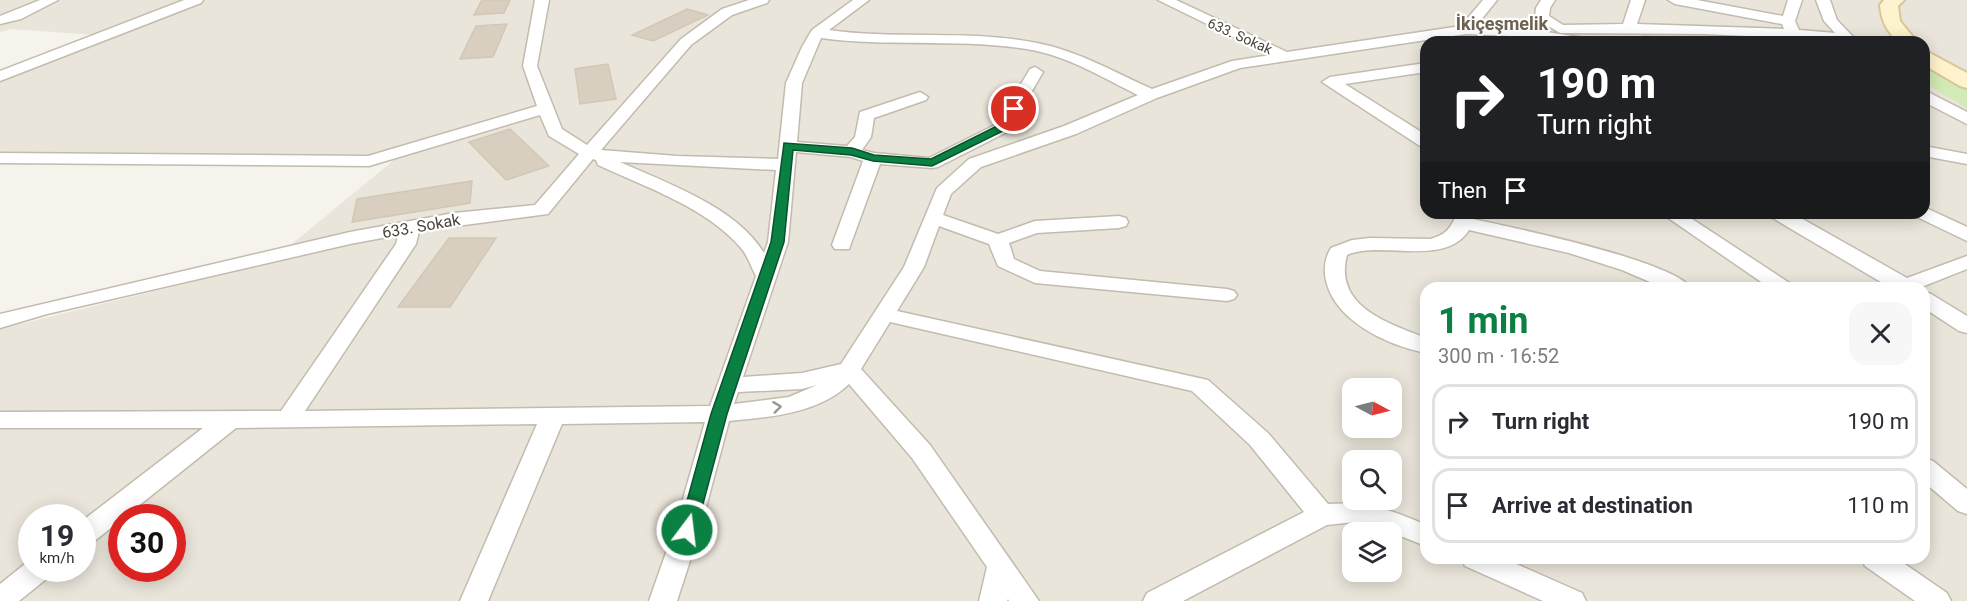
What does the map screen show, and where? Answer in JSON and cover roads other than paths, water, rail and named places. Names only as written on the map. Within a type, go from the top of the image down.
[{"type":"main road","points":[[1895,0],[1889,4],[1891,22],[1902,36]]},
{"type":"main road","points":[[1930,60],[1967,82]]},
{"type":"street","points":[[0,20],[16,16],[51,0]]},
{"type":"street","points":[[0,76],[196,0]]},
{"type":"street","points":[[542,0],[530,66],[555,132],[590,154],[662,187],[710,214],[748,244],[766,276]]},
{"type":"street","name":"633. Sokak","points":[[0,321],[222,267],[410,227],[454,219],[541,210],[635,98],[686,42],[727,12],[762,0]]},
{"type":"street","points":[[663,601],[687,530],[719,414],[731,385],[778,242],[794,83],[808,47],[817,33],[862,0]]},
{"type":"street","name":"633. Sokak","points":[[1165,0],[1284,56]]},
{"type":"street","points":[[1466,30],[1490,0]]},
{"type":"street","points":[[1548,0],[1543,8],[1542,18],[1560,29]]},
{"type":"street","points":[[1629,28],[1638,0]]},
{"type":"street","points":[[1675,0],[1718,4],[1790,27],[1830,36]]},
{"type":"street","points":[[1790,27],[1795,0]]},
{"type":"street","points":[[1822,0],[1831,21],[1844,36]]},
{"type":"street","points":[[1713,30],[1718,4]]},
{"type":"street","points":[[1529,33],[1560,29],[1629,28],[1713,30],[1736,36],[1790,27]]},
{"type":"street","points":[[1443,36],[1466,30],[1547,36]]},
{"type":"street","points":[[817,33],[868,38],[986,39],[1038,47],[1079,61],[1151,94]]},
{"type":"street","points":[[0,420],[286,420],[719,414],[787,406],[810,399],[830,389],[849,370],[886,315],[914,267],[943,192],[975,163],[1070,130],[1151,94],[1237,64],[1284,56],[1420,40]]},
{"type":"street","points":[[1420,69],[1330,82],[1420,139]]},
{"type":"street","points":[[788,146],[852,152],[873,158],[932,163],[1003,127],[1035,72]]},
{"type":"street","points":[[852,152],[863,137],[866,115],[920,97]]},
{"type":"street","points":[[1930,98],[1967,119]]},
{"type":"street","points":[[0,158],[369,160],[546,108]]},
{"type":"street","points":[[1410,133],[1420,129]]},
{"type":"street","points":[[1930,152],[1967,159]]},
{"type":"street","points":[[590,154],[677,161],[786,165]]},
{"type":"street","points":[[842,245],[873,158]]},
{"type":"street","points":[[1930,216],[1967,235]]},
{"type":"street","points":[[933,218],[998,240],[1035,227],[1119,222]]},
{"type":"street","points":[[1679,219],[1775,282]]},
{"type":"street","points":[[1788,219],[1896,282]]},
{"type":"street","points":[[1464,222],[1573,262]]},
{"type":"street","points":[[1464,222],[1605,256],[1644,269],[1670,282]]},
{"type":"street","points":[[1420,343],[1364,320],[1352,309],[1337,287],[1333,268],[1335,260],[1338,252],[1350,245],[1432,244],[1450,239],[1464,222]]},
{"type":"street","points":[[286,420],[406,244],[410,227]]},
{"type":"street","points":[[998,240],[1005,262],[1035,277],[1227,295]]},
{"type":"street","points":[[1917,282],[1967,262]]},
{"type":"street","points":[[1930,302],[1967,326]]},
{"type":"street","points":[[886,315],[1200,386],[1259,439],[1322,515]]},
{"type":"street","points":[[731,385],[802,381],[849,370]]},
{"type":"street","points":[[849,370],[880,400],[920,450],[1025,601]]},
{"type":"street","points":[[474,601],[553,416]]},
{"type":"street","points":[[96,525],[230,420]]},
{"type":"street","points":[[1930,472],[1967,504]]},
{"type":"street","points":[[1157,601],[1322,515],[1355,512],[1391,521],[1420,533]]},
{"type":"street","points":[[1489,564],[1572,601]]},
{"type":"street","points":[[1884,564],[1937,601]]},
{"type":"street","points":[[993,601],[1001,566]]},
{"type":"street","points":[[0,600],[22,582]]},
{"type":"district","name":"İkiçeşmelik","points":[[1502,23]]}]
